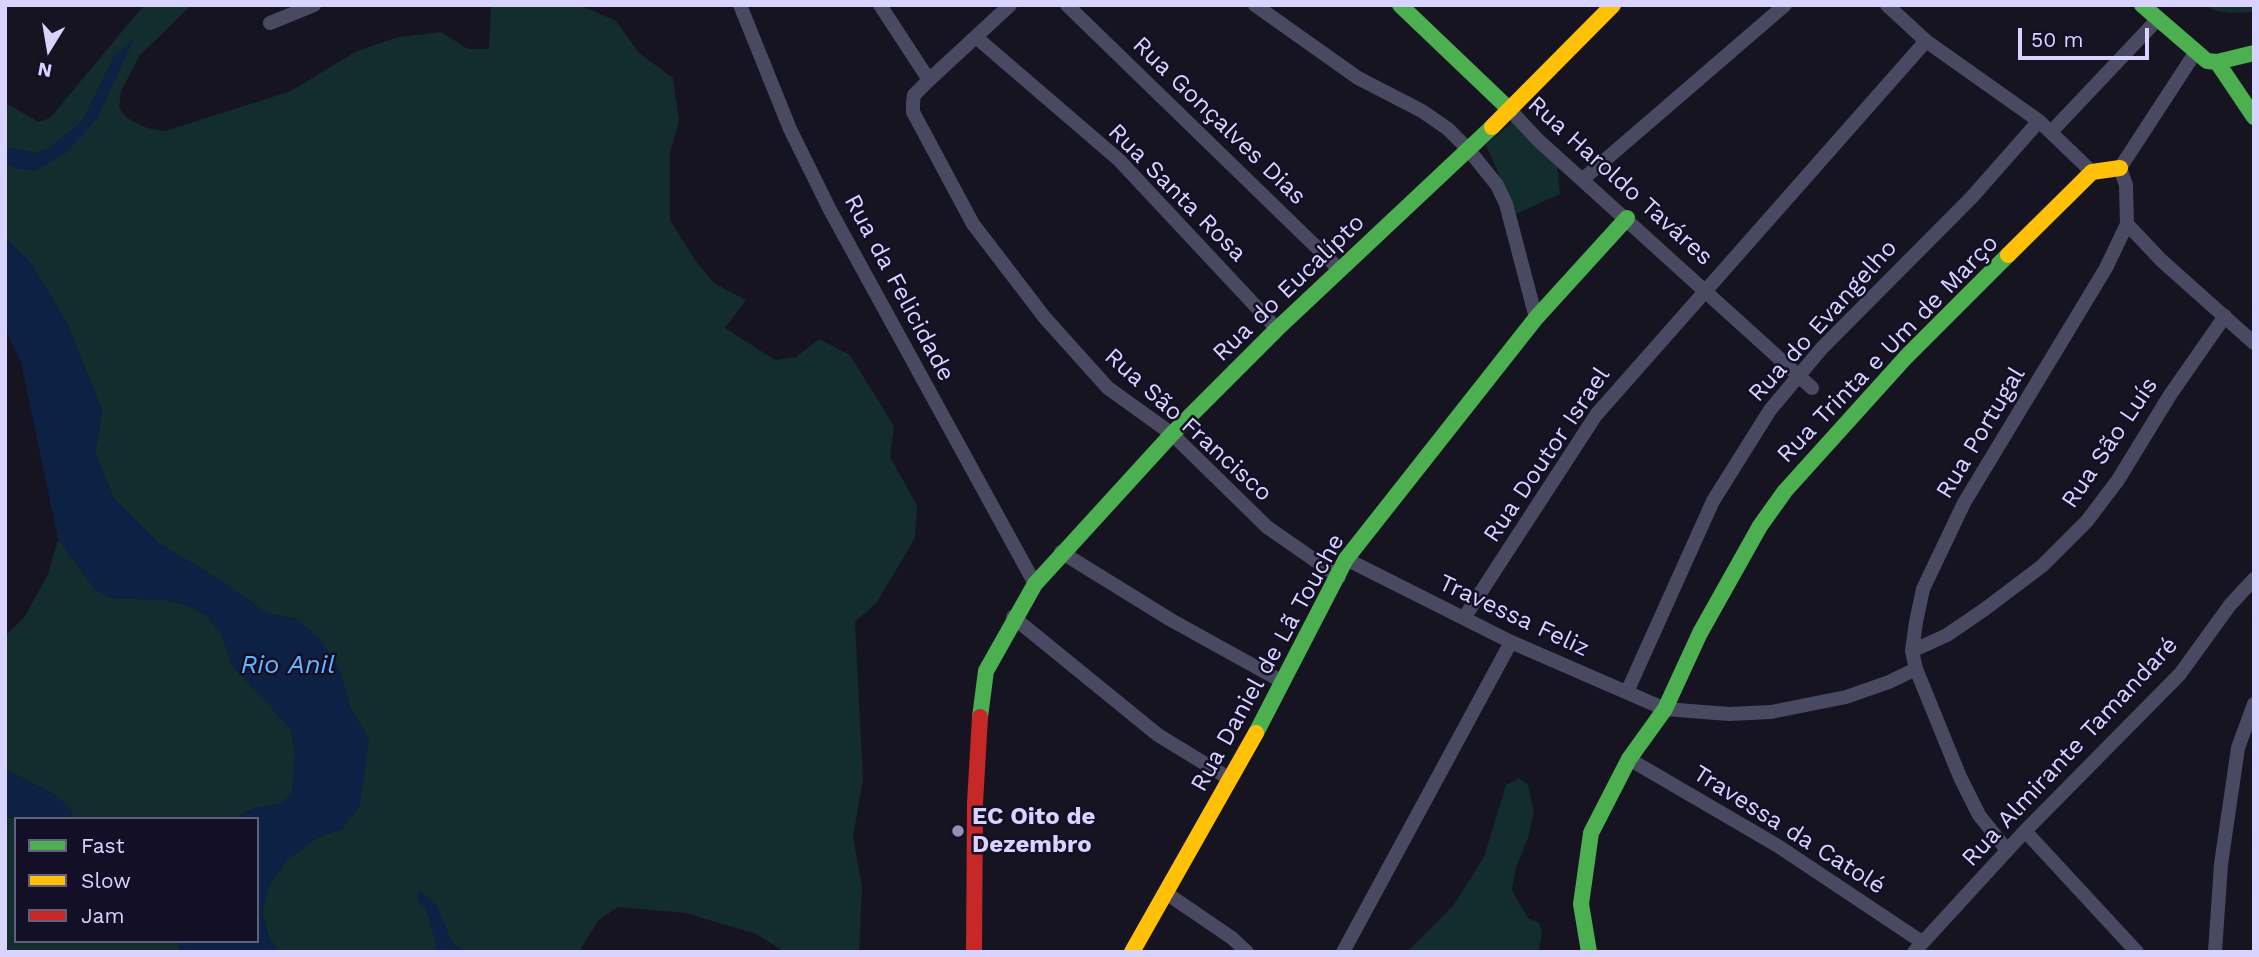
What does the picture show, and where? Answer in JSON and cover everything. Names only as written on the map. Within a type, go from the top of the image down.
[{"type":"street","points":[[270,23],[314,5]]},
{"type":"street","name":"Rua da Felicidade","points":[[740,5],[790,129],[830,209],[1035,584]]},
{"type":"street","points":[[880,5],[929,80],[1010,5]]},
{"type":"street","name":"Rua Gonçalves Dias","points":[[1067,5],[1340,270]]},
{"type":"street","points":[[1255,5],[1358,78],[1422,111],[1448,129],[1468,149],[1497,185],[1506,204],[1536,318]]},
{"type":"street","name":"Rua Haroldo Taváres","points":[[1400,5],[1583,178],[1812,388]]},
{"type":"street","points":[[1583,178],[1785,5]]},
{"type":"street","points":[[1887,5],[1926,41],[2039,121],[2092,172],[2120,168],[2195,53]]},
{"type":"street","points":[[2142,5],[2195,53],[2217,62],[2254,117]]},
{"type":"street","name":"Rua do Eucalípto","points":[[974,952],[975,803],[981,696],[986,671],[1013,617],[1035,584],[1061,552],[1172,434],[1278,329],[1510,110],[1605,8]]},
{"type":"street","points":[[2051,132],[2157,20]]},
{"type":"street","name":"Rua Santa Rosa","points":[[977,38],[1119,160],[1278,329]]},
{"type":"street","name":"Rua Doutor Israel","points":[[1464,618],[1596,415],[1926,41]]},
{"type":"street","points":[[2217,62],[2254,53]]},
{"type":"street","name":"Rua São Francisco","points":[[929,80],[914,95],[913,112],[973,224],[1045,318],[1108,388],[1172,434],[1266,527],[1339,577]]},
{"type":"street","name":"Rua do Evangelho","points":[[1627,692],[1713,501],[1770,410],[1822,348],[1972,197],[2039,121]]},
{"type":"street","name":"Rua Portugal","points":[[2007,850],[1979,815],[1960,776],[1916,669],[1912,651],[1923,589],[1964,503],[2106,268],[2127,224],[2126,185],[2120,168]]},
{"type":"street","name":"Rua Trinta e Um de Março","points":[[1589,952],[1581,904],[1585,860],[1591,833],[1629,759],[1665,709],[1734,570],[1785,491],[1906,357],[2092,172]]},
{"type":"street","name":"Rua Daniel de Lã Touche","points":[[1132,952],[1230,779],[1339,577],[1346,559],[1536,318],[1627,218]]},
{"type":"street","points":[[2127,224],[2161,260],[2254,343]]},
{"type":"street","name":"Rua São Luís","points":[[1912,651],[1947,635],[1985,610],[2042,566],[2087,521],[2118,480],[2225,316]]},
{"type":"street","points":[[1061,552],[1171,620],[1283,681]]},
{"type":"street","name":"Travessa Feliz","points":[[1346,559],[1511,642],[1665,709]]},
{"type":"street","name":"Rua Almirante Tamandaré","points":[[1918,947],[2025,831],[2180,674],[2230,604],[2254,579]]},
{"type":"street","points":[[1013,617],[1158,735],[1230,779]]},
{"type":"street","points":[[1343,952],[1511,642]]},
{"type":"street","points":[[1665,709],[1728,714],[1772,712],[1846,697],[1916,669]]},
{"type":"street","points":[[2215,952],[2221,864],[2238,748],[2254,704]]},
{"type":"street","name":"Travessa da Catolé","points":[[1629,759],[1778,846],[1918,947]]},
{"type":"street","points":[[2025,831],[2137,952]]},
{"type":"street","points":[[1166,893],[1233,938],[1247,952]]},
{"type":"green space","points":[[144,5],[192,5],[140,55],[121,91],[119,108],[127,118],[147,128],[165,131],[291,91],[355,52],[398,37],[441,32],[468,49],[489,49],[491,5],[580,5],[616,21],[639,53],[673,78],[679,121],[670,153],[670,220],[695,260],[714,283],[746,300],[725,328],[775,360],[796,357],[819,339],[850,355],[894,426],[890,457],[917,505],[915,538],[877,602],[855,622],[863,779],[853,837],[862,886],[859,952],[785,952],[756,934],[686,913],[618,907],[599,920],[581,948],[582,952],[465,952],[453,944],[445,930],[418,900],[426,909],[440,952],[279,952],[269,937],[262,913],[268,887],[287,860],[318,837],[342,829],[369,740],[350,707],[340,671],[296,619],[266,613],[220,580],[160,544],[114,499],[95,452],[102,410],[66,321],[30,262],[5,238],[5,162],[15,168],[36,170],[97,119],[115,55],[82,122],[48,149],[35,153],[5,147],[5,103],[39,122],[50,118]]},
{"type":"green space","points":[[2205,5],[2254,5],[2254,12],[2216,11]]},
{"type":"green space","points":[[1513,121],[1557,164],[1560,194],[1516,214],[1486,145]]},
{"type":"green space","points":[[58,539],[95,589],[111,598],[166,600],[190,606],[207,616],[222,635],[232,665],[290,728],[295,749],[292,792],[280,804],[253,809],[237,817],[72,817],[70,809],[55,795],[5,769],[5,636],[24,618],[48,574]]},
{"type":"green space","points":[[1519,778],[1528,785],[1534,812],[1528,838],[1516,867],[1512,890],[1528,918],[1539,923],[1542,932],[1539,952],[1407,952],[1453,906],[1484,857],[1506,785]]},
{"type":"green space","points":[[5,817],[14,819],[14,943],[178,943],[181,952],[5,952]]},
{"type":"water","points":[[134,39],[97,119],[65,154],[36,170],[15,168],[5,162],[5,147],[35,153],[48,149],[82,122],[115,55]]},
{"type":"water","name":"Rio Anil","points":[[5,238],[30,262],[66,321],[102,410],[95,452],[114,499],[160,544],[220,580],[266,613],[296,619],[319,638],[340,671],[350,707],[369,740],[360,806],[342,829],[318,837],[287,860],[268,887],[262,913],[269,937],[279,952],[181,952],[178,943],[259,943],[259,817],[237,817],[253,809],[280,804],[292,792],[295,749],[290,728],[232,665],[222,635],[207,616],[190,606],[166,600],[111,598],[95,589],[58,539],[21,362],[5,329]]},
{"type":"water","points":[[5,769],[55,795],[70,809],[72,817],[14,817],[5,817]]},
{"type":"water","points":[[419,889],[437,906],[453,944],[465,952],[438,951],[426,909],[417,900]]},
{"type":"traffic: fast","points":[[1400,5],[1510,110]]},
{"type":"traffic: fast","points":[[2142,5],[2207,61],[2217,62],[2254,53]]},
{"type":"traffic: fast","points":[[2217,62],[2254,117]]},
{"type":"traffic: fast","points":[[980,717],[986,671],[1035,584],[1172,434],[1277,329],[1492,127]]},
{"type":"traffic: fast","points":[[1256,733],[1346,559],[1536,318],[1627,218]]},
{"type":"traffic: fast","points":[[1589,952],[1581,904],[1591,833],[1629,759],[1665,709],[1700,633],[1760,526],[1785,491],[1906,357],[2008,255]]},
{"type":"traffic: slow","points":[[1492,127],[1613,5]]},
{"type":"traffic: slow","points":[[2008,255],[2092,172],[2120,168]]},
{"type":"traffic: slow","points":[[1132,952],[1256,733]]},
{"type":"traffic: jam","points":[[974,952],[975,803],[980,717]]},
{"type":"place","name":"EC Oito de Dezembro","points":[[958,831]]}]
